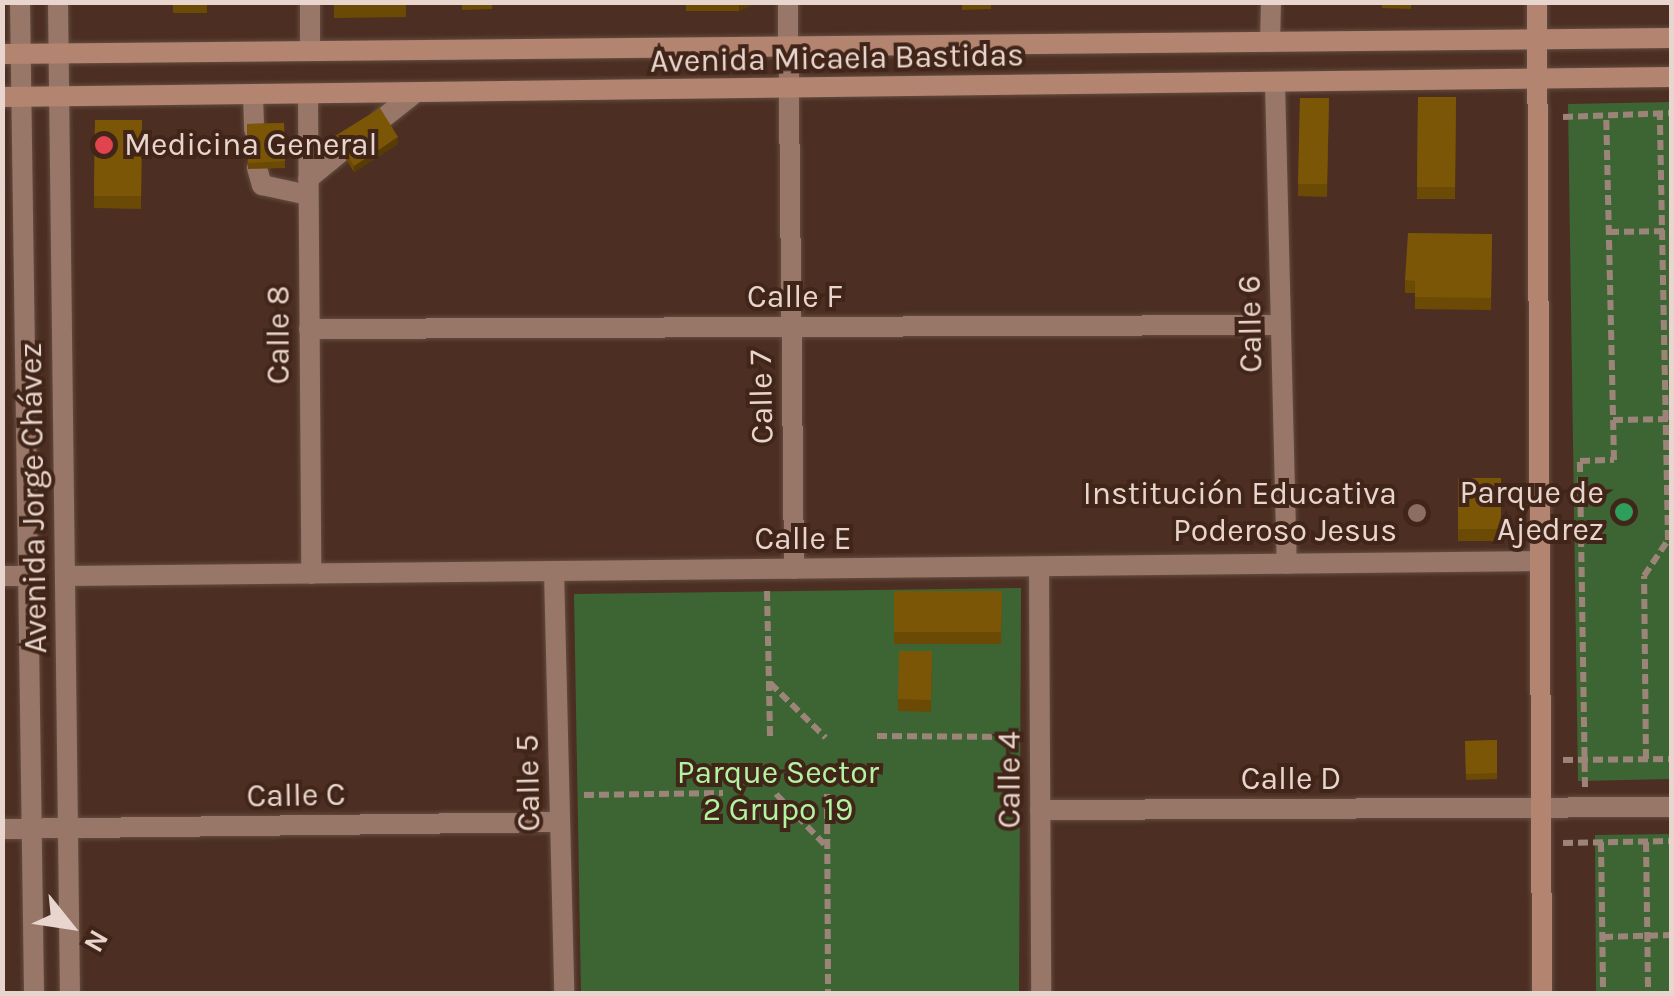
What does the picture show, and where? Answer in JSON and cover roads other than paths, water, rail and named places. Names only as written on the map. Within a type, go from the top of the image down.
[{"type":"street","name":"Avenida Jorge Chávez","points":[[20,2],[12,54],[12,97],[30,576],[34,994]]},
{"type":"street","name":"Avenida Jorge Chávez","points":[[58,2],[70,994]]},
{"type":"street","points":[[310,2],[310,48]]},
{"type":"street","name":"Calle 7","points":[[788,2],[794,569]]},
{"type":"street","points":[[1270,2],[1270,42]]},
{"type":"street","points":[[1536,2],[1542,994]]},
{"type":"street","name":"Avenida Micaela Bastidas","points":[[12,54],[310,48],[1672,38]]},
{"type":"street","name":"Avenida Micaela Bastidas","points":[[12,97],[789,91],[1672,77]]},
{"type":"street","name":"Calle 6","points":[[1275,82],[1287,564]]},
{"type":"street","points":[[382,119],[413,94]]},
{"type":"street","points":[[253,96],[254,130]]},
{"type":"street","name":"Calle 8","points":[[308,96],[310,574]]},
{"type":"street","points":[[257,168],[262,185],[308,187],[342,152]]},
{"type":"street","name":"Calle F","points":[[309,329],[1281,325]]},
{"type":"street","name":"Calle E","points":[[65,576],[1540,561]]},
{"type":"street","name":"Calle 4","points":[[1039,566],[1041,994]]},
{"type":"street","name":"Calle 5","points":[[554,572],[564,994]]},
{"type":"street","points":[[2,576],[30,576]]},
{"type":"street","points":[[1542,808],[1672,808]]},
{"type":"street","name":"Calle D","points":[[1040,810],[1542,808]]},
{"type":"street","name":"Calle C","points":[[32,829],[560,822]]},
{"type":"street","points":[[2,829],[32,829]]},
{"type":"place","name":"Medicina General","points":[[104,145]]},
{"type":"place","name":"Parque de Ajedrez","points":[[1624,512]]},
{"type":"place","name":"Institución Educativa Poderoso Jesus","points":[[1417,513]]},
{"type":"park label","name":"Parque Sector 2 Grupo 19","points":[[778,792]]}]
